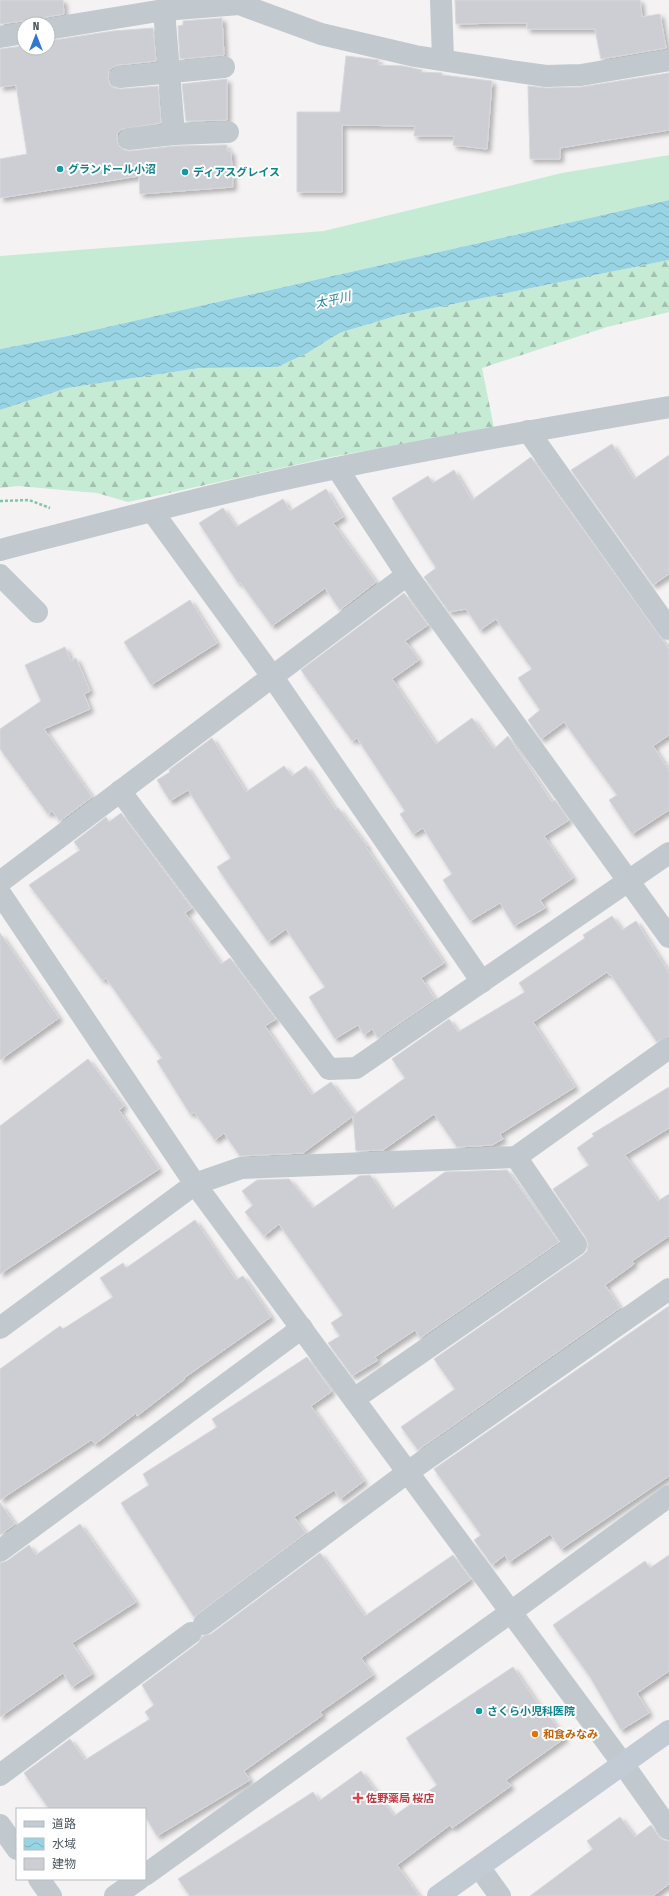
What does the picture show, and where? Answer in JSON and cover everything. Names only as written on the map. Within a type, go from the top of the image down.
[{"type":"street","points":[[441,0],[443,60]]},
{"type":"street","points":[[56,28],[164,10],[237,2],[321,34],[415,56],[546,76],[581,75],[669,60]]},
{"type":"street","points":[[164,10],[174,134]]},
{"type":"street","points":[[0,36],[16,34]]},
{"type":"street","points":[[120,77],[224,67]]},
{"type":"street","points":[[129,140],[174,134],[228,132]]},
{"type":"street","points":[[0,550],[152,511],[336,468],[528,431],[669,408]]},
{"type":"street","points":[[528,431],[669,629]]},
{"type":"street","points":[[336,468],[407,575],[669,937]]},
{"type":"street","points":[[152,511],[272,676],[482,982]]},
{"type":"street","points":[[0,575],[37,612]]},
{"type":"street","points":[[0,882],[407,575]]},
{"type":"street","points":[[120,791],[329,1069],[356,1068],[669,853]]},
{"type":"street","points":[[0,893],[195,1184],[623,1764],[669,1829]]},
{"type":"street","points":[[0,1328],[195,1184],[241,1168],[516,1157],[669,1048]]},
{"type":"street","points":[[354,1399],[576,1245],[516,1157]]},
{"type":"street","points":[[0,1775],[408,1472],[669,1289]]},
{"type":"street","points":[[0,1551],[302,1328]]},
{"type":"street","points":[[146,1874],[511,1612],[669,1496]]},
{"type":"street","points":[[438,1896],[669,1732]]},
{"type":"street","points":[[0,1825],[16,1848]]},
{"type":"street","points":[[479,1867],[500,1896]]},
{"type":"street","points":[[40,1880],[51,1896]]},
{"type":"street","points":[[115,1896],[138,1880]]},
{"type":"green space","points":[[669,155],[669,200],[63,337],[0,349],[0,256],[324,231],[562,173]]},
{"type":"green space","points":[[669,260],[669,312],[607,327],[482,368],[494,428],[331,457],[128,502],[97,493],[18,486],[0,488],[0,410],[67,388],[200,368],[278,367],[309,352],[339,333],[399,315]]},
{"type":"water","name":"太平川","points":[[669,200],[669,260],[399,315],[339,333],[309,352],[278,367],[200,368],[67,388],[0,410],[0,349],[63,337]]},
{"type":"building","points":[[0,0],[63,0],[64,14],[52,16],[16,16],[16,22],[0,24]]},
{"type":"building","points":[[455,0],[640,0],[642,17],[660,14],[666,48],[601,59],[595,29],[527,29],[527,23],[456,24]]},
{"type":"building","points":[[222,18],[224,55],[180,59],[178,26],[183,25],[183,21]]},
{"type":"building","points":[[153,28],[156,61],[118,65],[109,71],[108,78],[110,85],[114,88],[121,89],[158,86],[161,123],[122,129],[117,134],[119,146],[124,150],[130,151],[175,146],[227,145],[227,151],[231,151],[233,187],[140,194],[139,176],[0,198],[0,159],[27,154],[16,85],[0,87],[0,49],[16,47],[16,56],[56,56],[56,40],[113,31]]},
{"type":"building","points":[[346,56],[379,60],[378,65],[403,66],[422,70],[421,72],[442,73],[442,75],[492,81],[487,149],[453,145],[454,136],[414,136],[415,126],[342,125],[342,192],[297,192],[297,112],[340,112]]},
{"type":"building","points":[[669,73],[669,130],[560,148],[560,159],[530,159],[528,86],[546,88],[581,87]]},
{"type":"building","points":[[227,79],[227,120],[186,121],[182,84]]},
{"type":"building","points":[[612,444],[634,479],[669,455],[669,574],[653,585],[571,470]]},
{"type":"building","points":[[531,457],[669,649],[669,735],[653,746],[669,771],[669,810],[632,834],[609,800],[617,795],[564,722],[541,739],[528,720],[540,710],[518,678],[532,669],[496,619],[480,630],[466,609],[449,612],[424,577],[436,568],[392,498],[428,476],[433,483],[454,470],[472,500]]},
{"type":"building","points":[[326,489],[343,517],[333,523],[376,582],[340,610],[325,588],[272,626],[240,582],[238,583],[199,523],[223,508],[236,527],[283,499],[290,511]]},
{"type":"building","points":[[404,593],[428,625],[405,641],[419,660],[392,679],[436,744],[472,718],[494,749],[508,736],[552,802],[555,800],[569,820],[544,836],[573,878],[540,900],[545,908],[514,926],[500,903],[470,921],[443,880],[452,874],[423,828],[413,834],[400,814],[405,811],[357,738],[352,741],[301,670]]},
{"type":"building","points":[[190,600],[217,643],[151,685],[124,642]]},
{"type":"building","points":[[65,647],[71,661],[76,658],[90,691],[84,694],[90,709],[44,729],[92,797],[60,821],[52,811],[48,814],[0,749],[0,729],[41,701],[25,665]]},
{"type":"building","points":[[212,738],[246,792],[284,766],[292,776],[306,766],[336,810],[338,808],[367,846],[366,847],[444,963],[421,978],[435,999],[378,1038],[372,1029],[364,1035],[358,1025],[335,1039],[309,997],[325,987],[286,929],[268,942],[217,867],[231,858],[188,790],[170,801],[157,780],[170,772],[169,770]]},
{"type":"building","points":[[121,813],[192,908],[185,913],[221,964],[230,958],[276,1019],[265,1026],[312,1095],[331,1082],[355,1114],[405,1078],[392,1059],[449,1019],[458,1032],[525,992],[519,983],[585,938],[583,935],[612,916],[622,930],[636,921],[669,973],[669,1036],[657,1042],[611,975],[610,976],[607,972],[533,1022],[575,1087],[500,1134],[503,1139],[492,1145],[457,1147],[434,1114],[383,1150],[356,1151],[353,1116],[303,1153],[240,1156],[224,1133],[215,1140],[194,1112],[190,1114],[157,1061],[162,1058],[106,978],[102,980],[29,885],[80,850],[74,842],[106,817],[109,822]]},
{"type":"building","points":[[0,933],[59,1018],[0,1060]]},
{"type":"building","points":[[88,1059],[124,1106],[119,1110],[159,1169],[0,1274],[0,1126]]},
{"type":"building","points":[[669,1087],[669,1128],[625,1155],[658,1201],[669,1194],[669,1236],[632,1261],[634,1264],[605,1285],[620,1308],[418,1450],[401,1427],[455,1389],[434,1359],[587,1251],[588,1244],[586,1238],[553,1189],[589,1165],[577,1148],[594,1136],[592,1134]]},
{"type":"building","points":[[507,1170],[559,1242],[420,1338],[415,1330],[375,1357],[378,1360],[352,1376],[328,1343],[340,1336],[331,1323],[343,1315],[279,1224],[264,1236],[245,1212],[253,1205],[242,1191],[257,1180],[289,1179],[313,1208],[359,1176],[370,1175],[393,1209],[445,1172]]},
{"type":"building","points":[[195,1220],[236,1280],[243,1276],[271,1317],[184,1378],[185,1379],[137,1416],[136,1413],[95,1444],[91,1440],[0,1500],[0,1369],[60,1326],[63,1329],[113,1297],[100,1278],[123,1263],[126,1268]]},
{"type":"building","points":[[669,1306],[669,1476],[561,1549],[550,1534],[509,1562],[505,1555],[492,1565],[474,1540],[481,1535],[434,1469]]},
{"type":"building","points":[[307,1357],[331,1390],[331,1392],[311,1406],[364,1481],[340,1499],[334,1490],[294,1517],[306,1533],[194,1617],[121,1503],[149,1485],[143,1474],[217,1427],[212,1419]]},
{"type":"building","points":[[0,1503],[15,1524],[0,1535]]},
{"type":"building","points":[[80,1524],[136,1602],[72,1643],[92,1674],[72,1687],[63,1673],[0,1717],[0,1563],[7,1561],[29,1545],[36,1555]]},
{"type":"building","points":[[320,1553],[365,1616],[453,1555],[471,1579],[361,1658],[373,1675],[320,1712],[323,1715],[244,1771],[250,1780],[157,1836],[146,1818],[146,1808],[48,1808],[24,1773],[70,1739],[85,1760],[150,1719],[145,1712],[154,1705],[142,1685],[198,1643],[203,1636],[211,1634]]},
{"type":"building","points":[[669,1555],[669,1671],[637,1693],[649,1713],[621,1730],[590,1677],[553,1625],[645,1561],[650,1568]]},
{"type":"building","points":[[513,1667],[542,1710],[544,1709],[565,1738],[506,1780],[511,1786],[452,1828],[450,1825],[397,1865],[419,1896],[190,1896],[178,1879],[313,1792],[319,1801],[361,1771],[394,1816],[437,1785],[406,1738]]},
{"type":"building","points":[[620,1817],[635,1837],[651,1825],[659,1837],[663,1840],[669,1841],[669,1884],[653,1896],[530,1896],[593,1849],[587,1841]]},
{"type":"place","name":"グランドール小沼","points":[[60,169]]},
{"type":"place","name":"ディアスグレイス","points":[[185,172]]},
{"type":"place","name":"さくら小児科医院","points":[[479,1711]]},
{"type":"place","name":"和食みなみ","points":[[535,1734]]},
{"type":"place","name":"佐野薬局 桜店","points":[[358,1798]]}]
